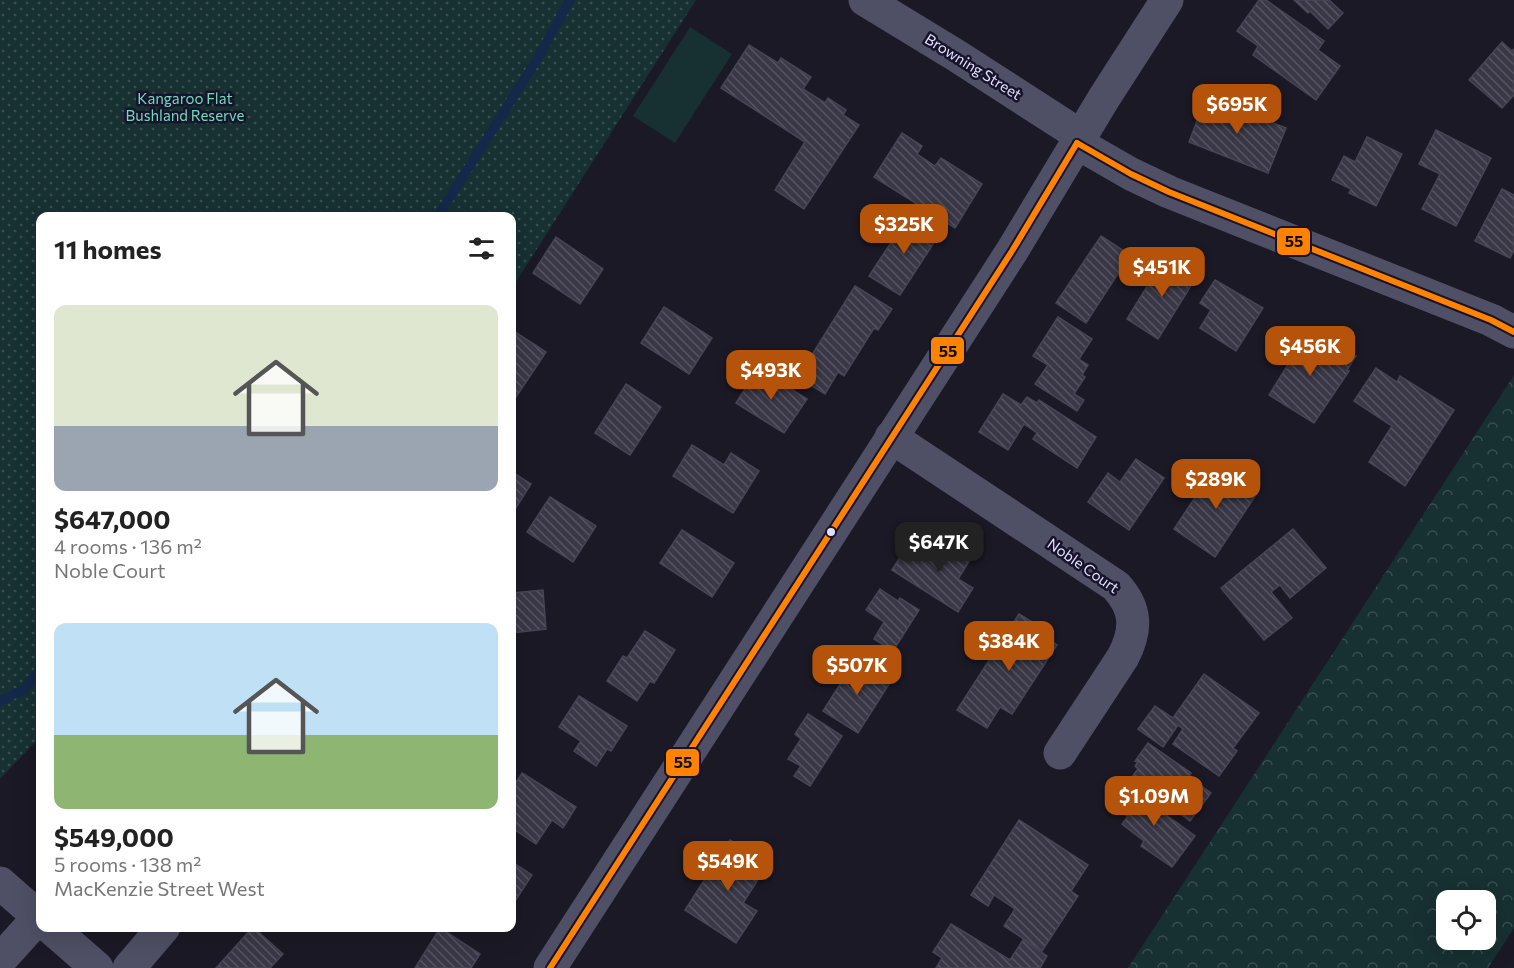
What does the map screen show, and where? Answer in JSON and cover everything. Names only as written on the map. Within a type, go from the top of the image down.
[{"type":"street","name":"Browning Street","points":[[865,0],[957,56],[1131,174],[1159,188],[1491,320],[1514,332]]},
{"type":"street","points":[[550,968],[1012,251],[1167,0]]},
{"type":"street","name":"Noble Court","points":[[891,437],[1116,586],[1125,596],[1131,610],[1133,626],[1130,642],[1123,657],[1060,753]]},
{"type":"street","points":[[0,883],[36,915]]},
{"type":"street","points":[[0,960],[36,927]]},
{"type":"street","points":[[56,932],[97,968]]},
{"type":"street","points":[[129,968],[160,932]]},
{"type":"green space","name":"Kangaroo Flat Bushland Reserve","points":[[0,0],[696,0],[516,282],[516,212],[36,212],[36,741],[0,779]]},
{"type":"green space","points":[[690,27],[732,54],[675,143],[633,116]]},
{"type":"green space","points":[[1514,375],[1514,928],[1488,968],[1128,968]]},
{"type":"building","points":[[1259,0],[1266,0],[1324,41],[1318,50],[1340,66],[1316,100],[1253,55],[1258,46],[1237,31]]},
{"type":"building","points":[[1294,0],[1329,0],[1343,13],[1328,29],[1310,11],[1308,13]]},
{"type":"building","points":[[1502,42],[1512,51],[1514,49],[1514,95],[1502,108],[1469,80]]},
{"type":"building","points":[[749,45],[778,63],[781,58],[811,77],[803,89],[825,103],[828,98],[846,110],[843,115],[859,125],[804,209],[775,190],[805,142],[721,88]]},
{"type":"building","points":[[1206,97],[1286,128],[1268,173],[1189,142]]},
{"type":"building","points":[[1436,130],[1491,158],[1456,226],[1422,209],[1440,174],[1419,164]]},
{"type":"building","points":[[902,133],[922,146],[917,154],[935,166],[941,158],[982,184],[955,228],[874,177]]},
{"type":"building","points":[[1367,137],[1402,154],[1376,206],[1349,193],[1351,189],[1332,180],[1344,156],[1355,162]]},
{"type":"building","points":[[1502,189],[1514,195],[1514,250],[1510,258],[1475,241]]},
{"type":"building","points":[[909,215],[939,235],[900,295],[869,276]]},
{"type":"building","points":[[1101,236],[1130,255],[1086,323],[1056,303]]},
{"type":"building","points":[[556,237],[603,269],[580,304],[533,273]]},
{"type":"building","points":[[1165,257],[1197,276],[1158,339],[1127,319]]},
{"type":"building","points":[[1215,280],[1263,308],[1236,351],[1200,328],[1211,310],[1200,303]]},
{"type":"building","points":[[855,286],[892,309],[878,330],[874,328],[844,376],[838,372],[825,394],[798,377]]},
{"type":"building","points":[[664,307],[712,338],[689,374],[641,343]]},
{"type":"building","points":[[1058,317],[1092,339],[1079,359],[1088,365],[1082,375],[1085,377],[1074,394],[1084,400],[1077,411],[1035,384],[1048,365],[1033,356]]},
{"type":"building","points":[[516,333],[546,352],[516,397]]},
{"type":"building","points":[[1306,336],[1337,356],[1342,347],[1356,356],[1347,370],[1349,371],[1314,423],[1269,395],[1289,363],[1278,355],[1289,339],[1300,346]]},
{"type":"building","points":[[758,368],[807,399],[784,433],[736,403]]},
{"type":"building","points":[[1376,368],[1397,382],[1400,376],[1454,410],[1405,486],[1369,462],[1392,426],[1354,401]]},
{"type":"building","points":[[626,384],[661,407],[630,455],[595,433]]},
{"type":"building","points":[[1003,394],[1021,405],[1027,397],[1037,403],[1039,400],[1096,437],[1077,468],[1033,439],[1037,433],[1024,424],[1008,450],[979,432]]},
{"type":"building","points":[[692,445],[724,465],[731,453],[759,471],[733,513],[673,476]]},
{"type":"building","points":[[1136,459],[1164,478],[1129,530],[1088,502],[1108,473],[1120,482]]},
{"type":"building","points":[[1218,463],[1259,490],[1215,557],[1174,529]]},
{"type":"building","points":[[516,475],[531,484],[516,508]]},
{"type":"building","points":[[550,497],[596,526],[573,562],[527,532]]},
{"type":"building","points":[[1293,529],[1326,568],[1290,598],[1280,585],[1271,592],[1292,618],[1264,640],[1221,588]]},
{"type":"building","points":[[682,530],[734,563],[712,597],[660,563]]},
{"type":"building","points":[[940,540],[953,548],[956,544],[973,555],[958,579],[973,588],[958,612],[892,570],[905,549],[925,563]]},
{"type":"building","points":[[880,589],[898,601],[900,598],[919,610],[893,651],[874,639],[884,622],[866,610]]},
{"type":"building","points":[[543,590],[546,629],[516,633],[516,593]]},
{"type":"building","points":[[1019,614],[1049,632],[1046,637],[1057,645],[1012,714],[1000,707],[987,728],[957,710]]},
{"type":"building","points":[[645,631],[675,650],[654,683],[650,681],[637,701],[607,681],[623,656],[627,658]]},
{"type":"building","points":[[856,659],[891,681],[858,733],[823,711]]},
{"type":"building","points":[[1204,674],[1259,713],[1233,748],[1237,751],[1219,776],[1173,744],[1183,729],[1178,725],[1163,747],[1138,729],[1155,706],[1173,718]]},
{"type":"building","points":[[579,696],[627,726],[611,751],[607,749],[596,766],[574,751],[581,741],[559,727]]},
{"type":"building","points":[[808,714],[842,736],[810,786],[794,776],[801,766],[788,759],[801,739],[795,734]]},
{"type":"building","points":[[1148,743],[1191,773],[1189,777],[1211,793],[1190,821],[1131,778],[1138,769],[1135,766],[1138,762],[1135,761]]},
{"type":"building","points":[[522,773],[576,807],[563,828],[552,820],[536,844],[516,831],[516,783]]},
{"type":"building","points":[[1131,784],[1161,806],[1158,809],[1195,836],[1172,867],[1141,846],[1144,841],[1122,824],[1128,816],[1122,813],[1126,807],[1118,801]]},
{"type":"building","points":[[1019,820],[1088,865],[1071,891],[1078,896],[1042,951],[1004,926],[1015,909],[994,895],[988,906],[971,895]]},
{"type":"building","points":[[730,840],[768,864],[743,903],[757,911],[736,943],[685,910]]},
{"type":"building","points":[[516,865],[532,875],[516,900]]},
{"type":"building","points":[[951,924],[1010,960],[1023,940],[1047,956],[1040,968],[936,968],[942,958],[933,952]]},
{"type":"building","points":[[248,932],[259,932],[283,954],[270,968],[216,968]]},
{"type":"building","points":[[438,932],[446,932],[480,954],[471,968],[415,968]]},
{"type":"waterway","points":[[441,212],[536,61],[570,0]]},
{"type":"waterway","points":[[0,701],[24,689],[36,675]]},
{"type":"transit line","name":"55","points":[[1077,143],[1131,174],[1169,192],[1491,320],[1514,332]]},
{"type":"transit line","name":"55","points":[[550,968],[1012,251],[1077,143]]}]
